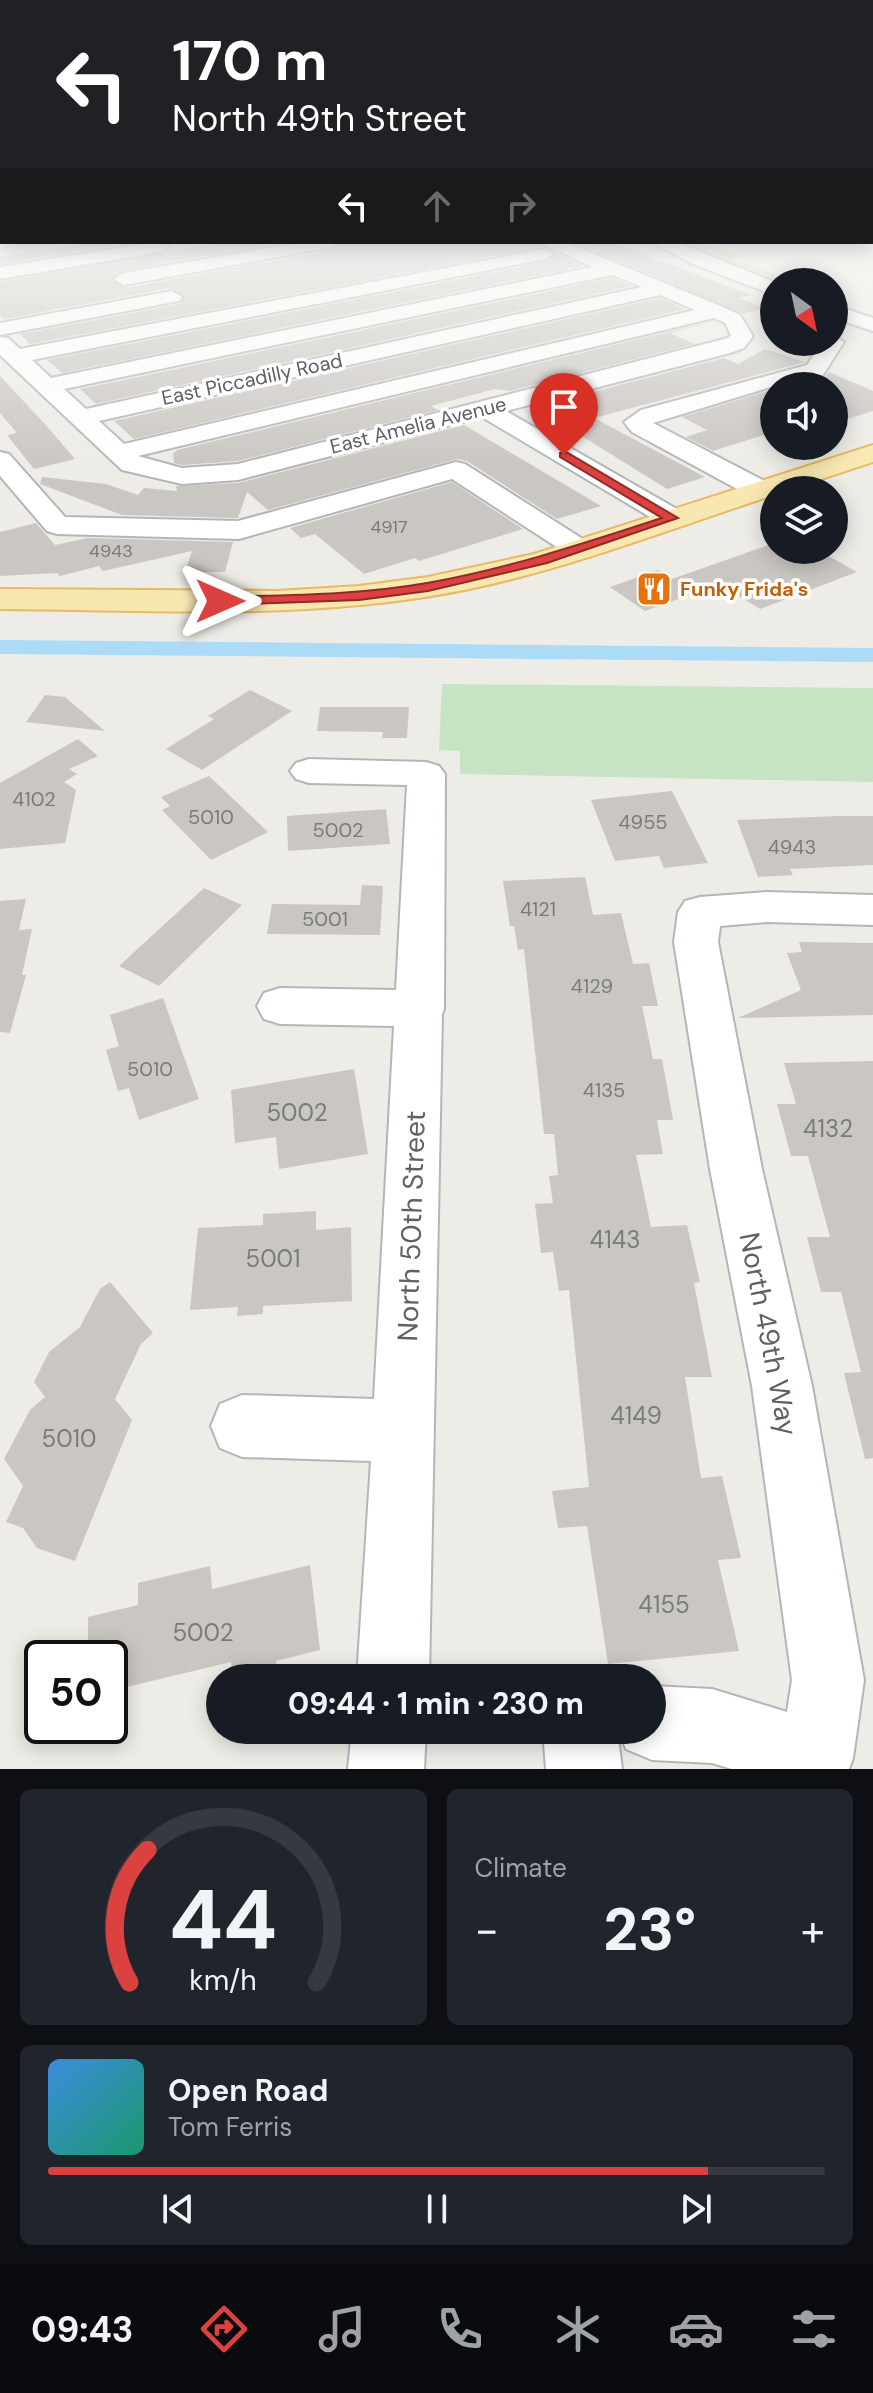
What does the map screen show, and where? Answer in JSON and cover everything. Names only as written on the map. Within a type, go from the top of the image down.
[{"type":"main road","points":[[803,476],[873,453]]},
{"type":"main road","points":[[0,599],[277,601],[359,596],[485,576],[760,490]]},
{"type":"street","points":[[0,329],[147,302]]},
{"type":"street","points":[[8,350],[264,302]]},
{"type":"street","points":[[46,386],[455,302]]},
{"type":"street","name":"East Piccadilly Road","points":[[78,418],[604,302]]},
{"type":"street","points":[[692,302],[716,311]]},
{"type":"street","points":[[118,453],[716,311]]},
{"type":"street","name":"East Amelia Avenue","points":[[8,350],[78,418],[140,469],[182,476],[238,472],[736,343],[742,336],[733,319],[716,311]]},
{"type":"street","points":[[760,490],[636,422],[815,370],[824,356]]},
{"type":"street","points":[[687,405],[711,416]]},
{"type":"street","points":[[484,408],[672,518]]},
{"type":"street","points":[[0,460],[57,525],[239,530],[456,470],[579,549]]},
{"type":"street","name":"North 50th Street","points":[[309,771],[426,774],[401,1581],[394,1664]]},
{"type":"street","name":"North 49th Way","points":[[801,1764],[828,1680],[782,1386],[736,1169],[696,942],[700,912],[767,907],[873,910]]},
{"type":"street","points":[[280,1006],[421,1009]]},
{"type":"street","points":[[242,1426],[404,1431]]},
{"type":"street","points":[[666,1724],[712,1726],[801,1764]]},
{"type":"street","points":[[386,1769],[388,1744]]},
{"type":"street","points":[[581,1744],[584,1769]]},
{"type":"green space","points":[[442,684],[873,688],[873,782],[460,774],[460,751],[439,750]]},
{"type":"building","points":[[0,302],[98,302],[4,319],[0,316]]},
{"type":"building","points":[[254,302],[30,344],[20,334],[180,304]]},
{"type":"building","points":[[345,302],[410,302],[62,373],[47,360]]},
{"type":"building","points":[[499,302],[561,302],[96,404],[80,389]]},
{"type":"building","points":[[644,302],[668,302],[685,309],[134,439],[114,421]]},
{"type":"building","points":[[713,302],[749,302],[760,306],[760,310],[743,314]]},
{"type":"building","points":[[714,321],[670,333],[694,344],[510,391],[495,389],[431,406],[438,410],[238,461],[174,463],[173,454],[177,450]]},
{"type":"building","points":[[760,352],[760,356],[787,356],[805,362],[594,418],[705,477],[667,489],[535,407],[724,358],[738,364]]},
{"type":"building","points":[[0,376],[75,459],[34,469],[7,435],[17,433],[0,413]]},
{"type":"building","points":[[848,380],[873,391],[873,411],[848,419]]},
{"type":"building","points":[[760,393],[760,436],[713,451],[686,437],[707,430],[682,417]]},
{"type":"building","points":[[464,425],[601,506],[557,519],[467,461],[457,459],[268,510],[247,492],[238,518],[122,515],[40,484],[42,477],[106,484],[138,495],[144,488],[177,491],[176,486],[238,483]]},
{"type":"building","points":[[452,482],[523,529],[419,561],[415,558],[364,574],[315,534],[301,538],[290,528]]},
{"type":"building","points":[[36,523],[55,545],[88,538],[233,542],[225,572],[185,572],[192,551],[103,571],[99,566],[60,576],[57,573],[0,576],[0,532]]},
{"type":"building","points":[[760,548],[760,564],[843,564],[857,572],[760,609],[720,584],[645,611],[610,587],[658,570],[672,579]]},
{"type":"building","points":[[250,690],[292,711],[202,770],[166,749],[214,719],[208,716]]},
{"type":"building","points":[[45,695],[65,697],[105,731],[26,722]]},
{"type":"building","points":[[320,707],[409,707],[407,738],[382,738],[383,732],[317,731]]},
{"type":"building","points":[[78,739],[98,756],[69,769],[77,774],[64,782],[76,790],[65,843],[0,849],[0,783]]},
{"type":"building","points":[[209,776],[268,832],[211,860],[162,810],[170,806],[161,797]]},
{"type":"building","points":[[672,791],[708,863],[664,868],[659,856],[615,861],[591,800]]},
{"type":"building","points":[[386,809],[390,844],[288,851],[287,816]]},
{"type":"building","points":[[873,816],[873,865],[790,869],[793,875],[758,877],[737,820]]},
{"type":"building","points":[[585,877],[593,915],[621,913],[633,964],[649,963],[658,1006],[642,1006],[653,1059],[662,1059],[673,1120],[657,1120],[663,1154],[636,1155],[651,1227],[687,1225],[700,1282],[694,1283],[712,1377],[685,1377],[701,1478],[722,1476],[741,1558],[718,1560],[739,1651],[608,1664],[587,1526],[558,1528],[552,1491],[589,1487],[569,1290],[559,1291],[553,1252],[541,1253],[535,1204],[553,1203],[549,1176],[558,1175],[554,1134],[544,1134],[524,949],[518,950],[514,926],[510,926],[503,881]]},
{"type":"building","points":[[362,885],[383,886],[380,935],[267,934],[272,904],[360,905]]},
{"type":"building","points":[[204,888],[242,905],[159,986],[119,966]]},
{"type":"building","points":[[26,899],[19,930],[32,929],[22,975],[26,975],[10,1033],[0,1032],[0,901]]},
{"type":"building","points":[[799,942],[873,943],[873,1015],[738,1018],[801,990],[787,953],[802,952]]},
{"type":"building","points":[[163,998],[199,1099],[139,1120],[129,1088],[118,1091],[106,1050],[119,1046],[110,1015]]},
{"type":"building","points":[[873,1061],[873,1458],[865,1459],[844,1373],[861,1372],[841,1292],[821,1292],[807,1237],[830,1237],[808,1156],[791,1156],[777,1104],[796,1104],[784,1063]]},
{"type":"building","points":[[354,1069],[368,1154],[279,1169],[276,1137],[235,1143],[231,1090]]},
{"type":"building","points":[[316,1211],[316,1230],[351,1227],[352,1301],[263,1306],[263,1314],[237,1316],[238,1307],[190,1310],[198,1228],[263,1225],[263,1214]]},
{"type":"building","points":[[110,1282],[153,1333],[141,1344],[115,1399],[132,1420],[75,1561],[37,1548],[23,1528],[6,1522],[23,1486],[4,1459],[30,1410],[45,1397],[34,1382],[49,1352],[80,1327],[100,1289]]},
{"type":"building","points":[[310,1565],[320,1650],[276,1661],[276,1664],[206,1664],[206,1668],[128,1687],[128,1640],[88,1640],[88,1617],[138,1605],[138,1583],[210,1566],[212,1589]]},
{"type":"waterway","points":[[0,647],[873,655]]},
{"type":"place","name":"Funky Frida's","points":[[654,589]]},
{"type":"route","points":[[220,601],[359,596],[428,587],[542,561],[672,518],[564,455]]}]
